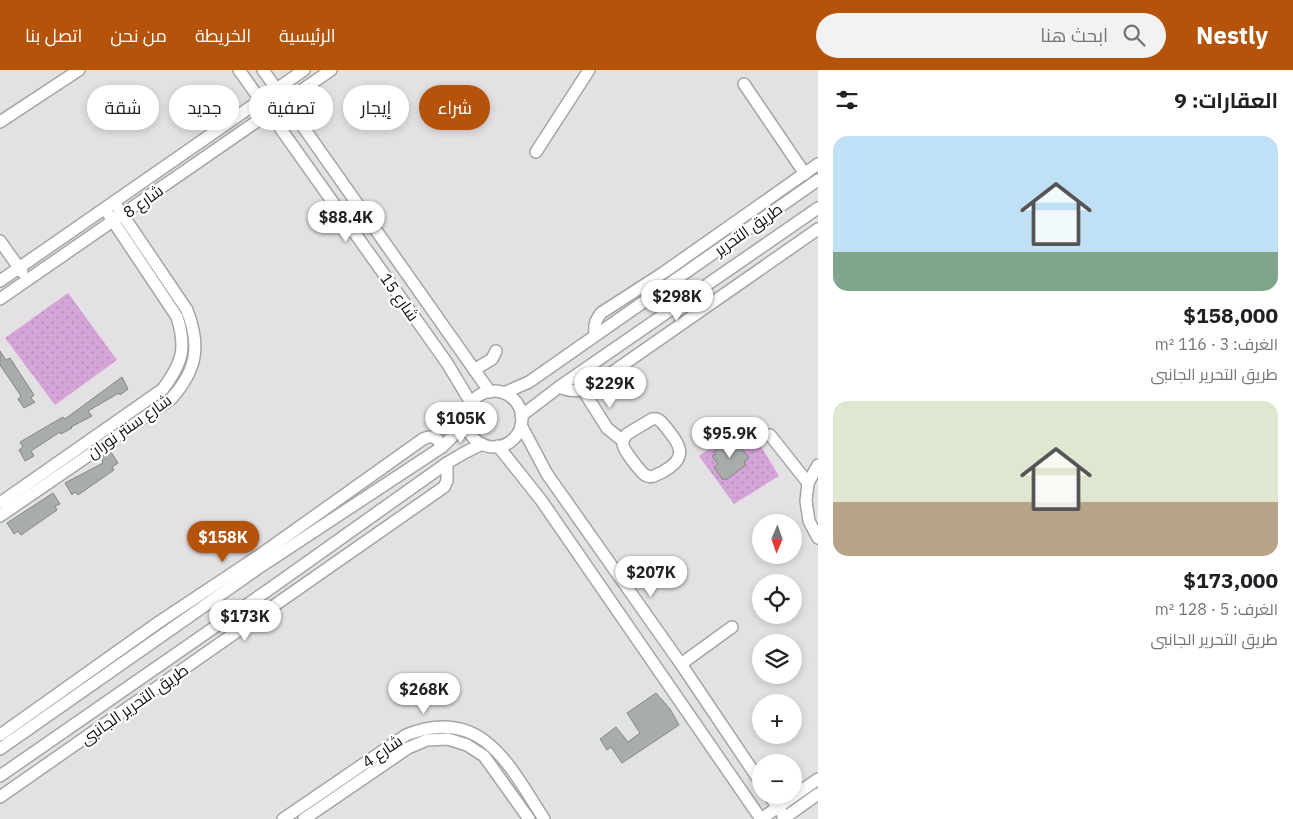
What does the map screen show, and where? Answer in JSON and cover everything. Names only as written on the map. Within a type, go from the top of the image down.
[{"type":"street","points":[[0,122],[79,70]]},
{"type":"street","name":"شارع 15","points":[[239,70],[250,85]]},
{"type":"street","name":"شارع 15","points":[[263,70],[273,85]]},
{"type":"street","name":"شارع 8","points":[[282,85],[304,70]]},
{"type":"street","name":"شارع 8","points":[[309,85],[331,70]]},
{"type":"street","points":[[536,152],[589,70]]},
{"type":"street","points":[[744,84],[805,174]]},
{"type":"street","name":"شارع 8","points":[[0,281],[249,108]]},
{"type":"street","name":"شارع 8","points":[[0,299],[249,127]]},
{"type":"street","name":"شارع 15","points":[[283,130],[447,363],[471,403]]},
{"type":"street","name":"شارع 15","points":[[305,130],[490,392]]},
{"type":"street","points":[[595,335],[596,320],[601,314],[663,273],[818,164]]},
{"type":"street","name":"طريق التحرير","points":[[504,393],[528,382],[818,180]]},
{"type":"street","name":"شارع سنتر نوران","points":[[0,516],[171,399],[180,389],[194,361],[196,343],[193,326],[187,310],[109,205]]},
{"type":"street","name":"طريق التحرير","points":[[521,421],[559,387],[818,208]]},
{"type":"street","name":"شارع سنتر نوران","points":[[0,503],[162,389],[180,362],[182,332],[177,317],[118,218]]},
{"type":"street","points":[[559,387],[575,392],[594,385],[818,229]]},
{"type":"street","points":[[0,241],[28,280]]},
{"type":"street","points":[[696,293],[706,307]]},
{"type":"street","points":[[474,370],[492,359],[496,351]]},
{"type":"street","points":[[584,390],[607,428],[623,441],[624,450],[644,474],[649,476],[658,474],[674,463],[680,452],[677,443],[662,423],[655,419],[648,420],[627,434],[623,441]]},
{"type":"street","points":[[521,421],[519,430],[512,439],[508,443],[498,446],[482,444],[472,437],[466,420],[467,411],[471,403],[479,395],[490,392],[504,393],[516,402],[521,421],[548,474],[681,664],[752,770]]},
{"type":"street","points":[[0,735],[160,622],[244,572],[442,447],[466,420]]},
{"type":"street","points":[[770,435],[808,483]]},
{"type":"street","points":[[0,749],[423,439],[433,437],[438,440],[442,447]]},
{"type":"street","points":[[0,776],[447,463],[464,452],[482,444]]},
{"type":"street","points":[[498,446],[541,500],[761,819],[818,779]]},
{"type":"street","name":"طريق التحرير الجانبى","points":[[0,797],[444,488],[447,480],[447,463]]},
{"type":"street","points":[[818,465],[808,483],[806,501],[809,521],[818,538]]},
{"type":"street","points":[[681,664],[732,627]]},
{"type":"street","points":[[198,638],[208,652]]},
{"type":"street","name":"شارع 4","points":[[283,819],[406,735],[438,726],[455,728],[471,733],[483,739],[494,748],[544,819]]},
{"type":"street","name":"شارع 4","points":[[304,819],[408,748],[427,740],[448,739],[467,745],[484,756],[529,819]]},
{"type":"street","points":[[776,804],[784,819],[818,794]]},
{"type":"shaded area","points":[[68,293],[117,360],[55,405],[5,338]]},
{"type":"shaded area","points":[[739,428],[746,437],[753,433],[779,476],[734,504],[699,456]]},
{"type":"building","points":[[0,351],[6,360],[10,358],[34,395],[31,398],[35,402],[24,408],[18,399],[21,396],[0,365]]},
{"type":"building","points":[[122,377],[128,389],[88,411],[92,416],[61,434],[60,432],[31,451],[34,456],[25,461],[19,450],[23,447],[20,442],[63,417],[65,419]]},
{"type":"building","points":[[735,439],[749,458],[744,462],[746,465],[726,480],[725,478],[723,480],[714,467],[718,464],[712,456],[716,454],[714,452],[728,441],[730,443]]},
{"type":"building","points":[[111,452],[118,463],[112,467],[114,470],[78,495],[75,492],[72,495],[65,483],[103,463],[101,457]]},
{"type":"building","points":[[53,493],[60,504],[55,506],[57,510],[21,535],[18,531],[14,534],[7,523]]},
{"type":"building","points":[[656,693],[670,709],[679,725],[622,763],[611,747],[607,750],[600,739],[616,727],[628,742],[640,733],[627,713]]}]
